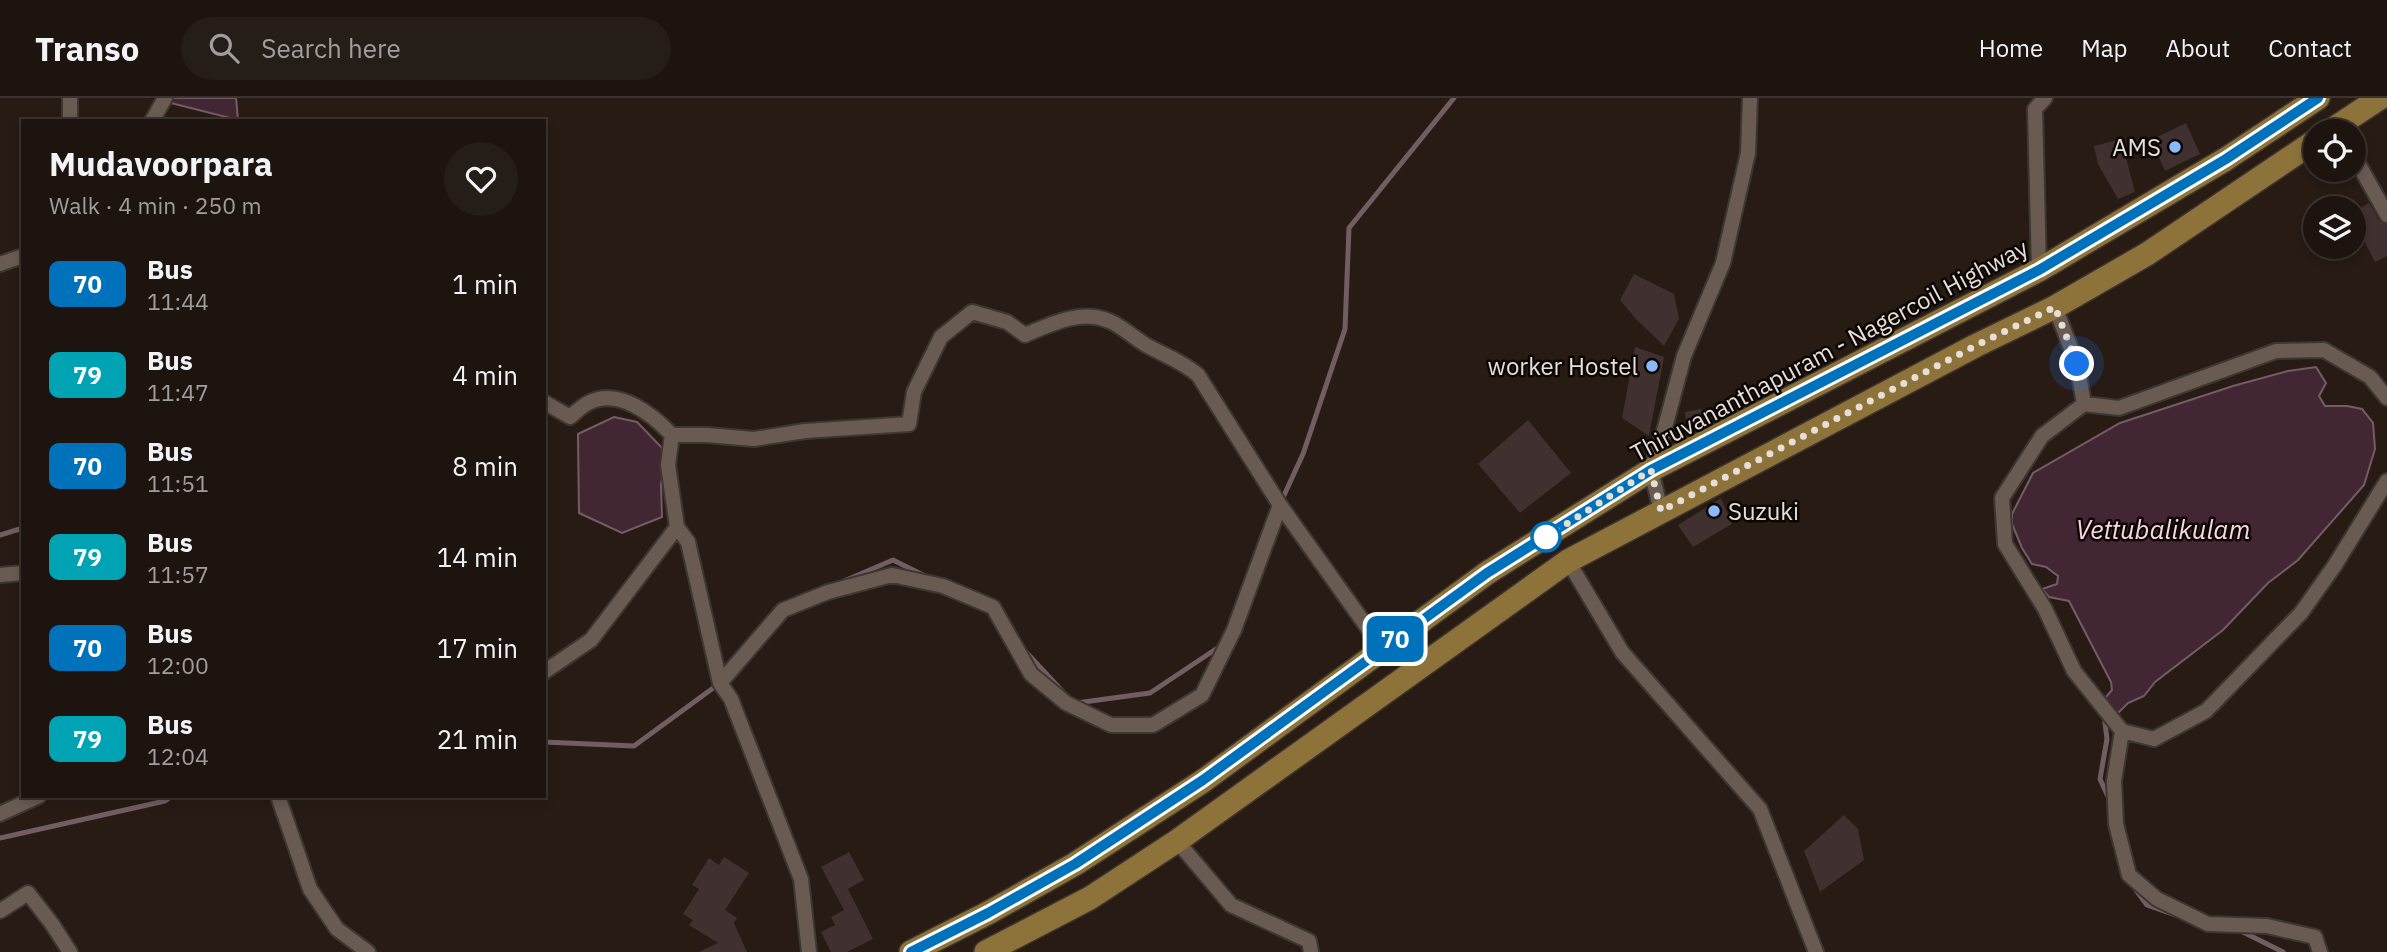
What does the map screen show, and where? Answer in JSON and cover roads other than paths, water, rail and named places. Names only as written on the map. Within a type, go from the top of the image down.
[{"type":"main road","name":"Thiruvananthapuram - Nagercoil Highway","points":[[911,952],[988,913],[1098,849],[1203,780],[1487,573],[1651,470],[2039,270],[2226,159],[2318,98]]},
{"type":"main road","points":[[2351,119],[2379,98]]},
{"type":"main road","points":[[986,952],[1016,944],[1177,841],[1569,561],[1975,346],[2055,307],[2147,254],[2303,149]]},
{"type":"street","points":[[70,98],[70,119]]},
{"type":"street","points":[[153,119],[166,98]]},
{"type":"street","points":[[1661,511],[1651,470],[1684,356],[1723,263],[1748,153],[1750,98]]},
{"type":"street","points":[[2039,270],[2035,110],[2045,98]]},
{"type":"street","points":[[2366,177],[2387,215]]},
{"type":"street","points":[[0,264],[21,257]]},
{"type":"street","points":[[2055,307],[2077,364],[2084,404]]},
{"type":"street","points":[[546,403],[570,416],[590,402],[613,397],[641,408],[672,436],[706,435],[754,439],[805,430],[909,424],[914,392],[941,337],[972,312],[1007,322],[1026,335],[1060,320],[1089,316],[1110,321],[1147,345],[1181,361],[1198,375],[1280,505],[1382,648]]},
{"type":"street","points":[[2387,397],[2370,377],[2324,350],[2276,351],[2119,408],[2084,404],[2042,436],[2002,498],[2005,544],[2045,609],[2074,671],[2122,731],[2154,739],[2206,711],[2301,613],[2335,565],[2387,481]]},
{"type":"street","points":[[672,436],[668,465],[677,527],[688,542],[720,683],[731,699],[801,879],[809,952]]},
{"type":"street","points":[[720,683],[783,610],[828,592],[892,575],[943,586],[993,607],[1031,674],[1066,703],[1111,725],[1153,725],[1202,695],[1234,631],[1280,505]]},
{"type":"street","points":[[546,671],[590,640],[677,527]]},
{"type":"street","points":[[1569,561],[1622,652],[1760,809],[1816,952]]},
{"type":"street","points":[[0,575],[21,572]]},
{"type":"street","points":[[2122,731],[2114,781],[2115,814],[2129,875],[2157,899],[2208,924],[2267,926],[2315,937],[2320,952]]},
{"type":"street","points":[[0,814],[35,798]]},
{"type":"street","points":[[279,798],[310,889],[337,929],[368,952]]},
{"type":"street","points":[[1177,841],[1231,905],[1308,941],[1311,952]]},
{"type":"street","points":[[0,911],[28,893],[70,952]]},
{"type":"water","points":[[168,98],[236,98],[238,119],[234,119],[167,102]]},
{"type":"water","name":"Vettubalikulam","points":[[2316,367],[2326,383],[2319,396],[2325,406],[2362,409],[2373,423],[2375,449],[2364,485],[2298,560],[2268,583],[2223,630],[2155,682],[2144,696],[2128,703],[2116,715],[2105,698],[2112,690],[2111,682],[2069,601],[2049,597],[2042,589],[2057,584],[2058,576],[2046,567],[2032,564],[2012,524],[2012,514],[2033,473],[2120,423],[2233,386],[2288,371]]},
{"type":"water","points":[[614,417],[637,422],[666,452],[661,485],[662,517],[622,533],[579,513],[578,434]]},
{"type":"waterway","points":[[1280,504],[1303,454],[1345,329],[1349,228],[1454,98]]},
{"type":"waterway","points":[[0,535],[21,529]]},
{"type":"waterway","points":[[844,581],[893,560],[927,577]]},
{"type":"waterway","points":[[1076,703],[1150,693],[1222,645]]},
{"type":"waterway","points":[[1025,651],[1064,693]]},
{"type":"waterway","points":[[546,742],[634,746],[720,683]]},
{"type":"waterway","points":[[2104,715],[2107,739],[2100,779],[2110,801]]},
{"type":"waterway","points":[[0,838],[169,798]]},
{"type":"waterway","points":[[2133,886],[2147,905],[2175,915]]},
{"type":"waterway","points":[[2239,930],[2283,952]]},
{"type":"place","name":"AMS","points":[[2175,147]]},
{"type":"place","name":"worker Hostel","points":[[1652,366]]},
{"type":"place","name":"Suzuki","points":[[1714,511]]}]
